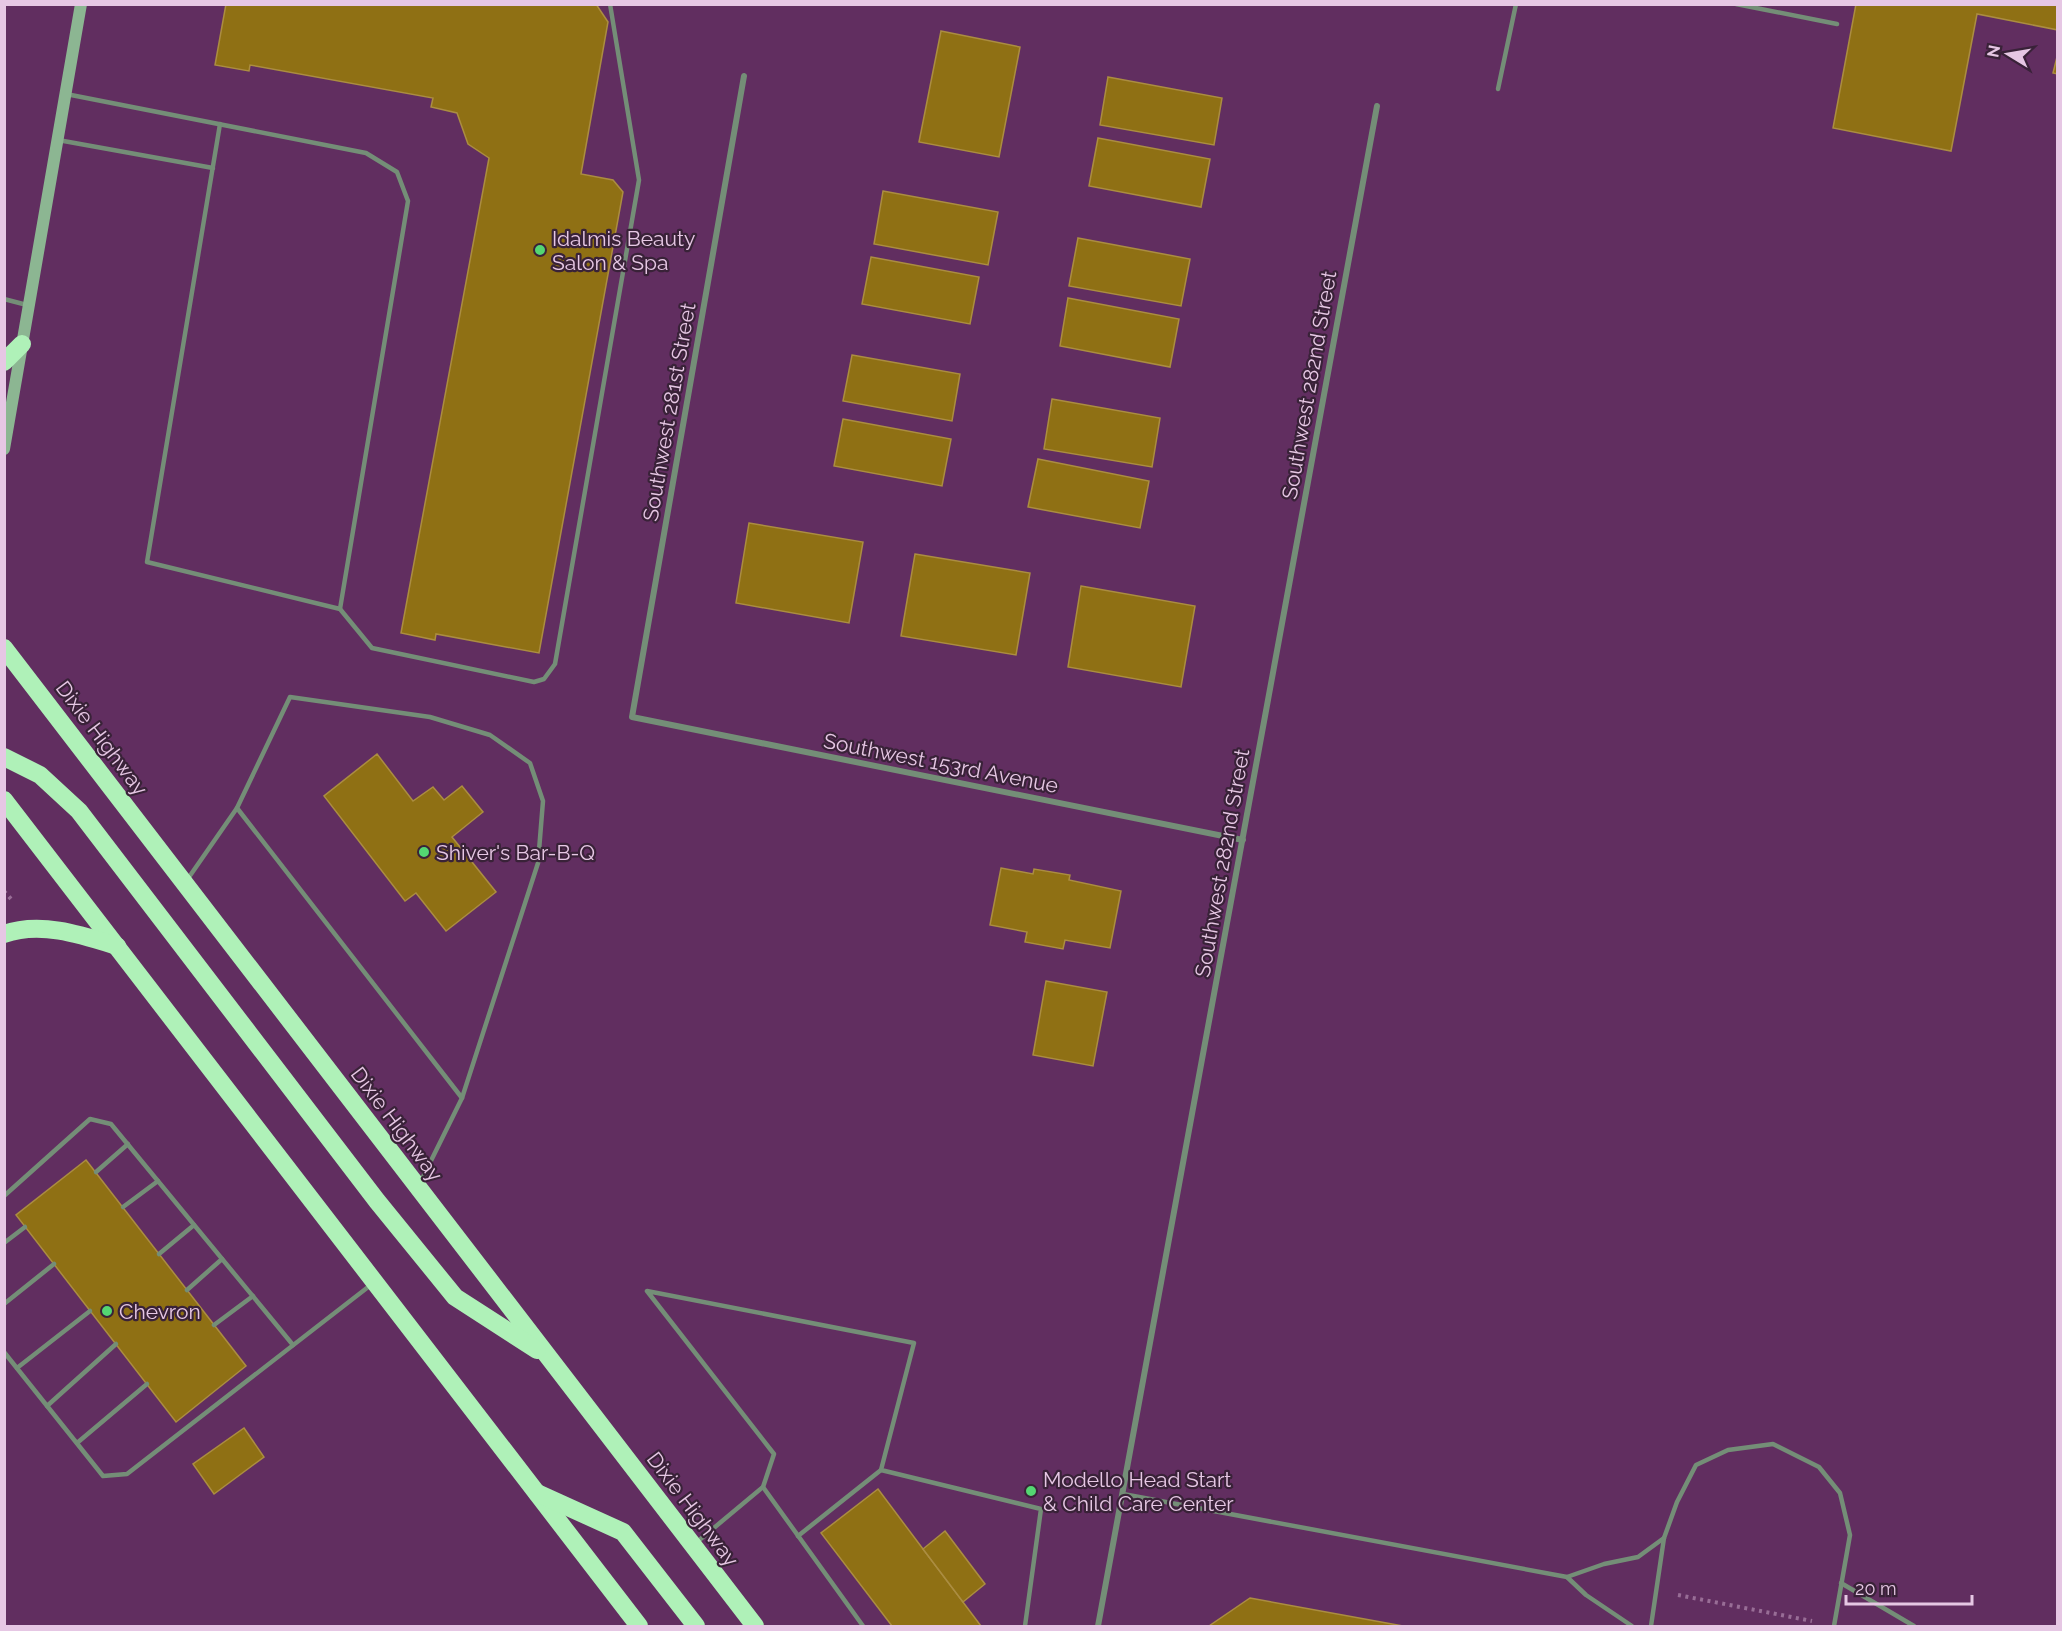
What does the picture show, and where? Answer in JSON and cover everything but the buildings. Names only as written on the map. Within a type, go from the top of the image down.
[{"type":"highway","points":[[4,362],[22,344]]},
{"type":"highway","name":"Dixie Highway","points":[[4,648],[755,1626]]},
{"type":"highway","points":[[4,757],[40,775],[79,811],[370,1192],[455,1297],[549,1357]]},
{"type":"highway","points":[[4,800],[639,1626]]},
{"type":"highway","points":[[4,934],[35,930],[70,932],[117,946]]},
{"type":"highway","points":[[536,1492],[623,1532],[696,1626]]},
{"type":"street","points":[[4,449],[81,4]]},
{"type":"street","name":"Southwest 281st Street","points":[[632,717],[744,76]]},
{"type":"street","name":"Southwest 282nd Street","points":[[1098,1626],[1377,106]]},
{"type":"street","name":"Southwest 153rd Avenue","points":[[632,717],[1243,840]]},
{"type":"lane","points":[[220,124],[147,562],[340,609],[372,648],[534,682],[544,679],[555,664],[639,180],[610,4]]},
{"type":"lane","points":[[1498,89],[1516,4]]},
{"type":"lane","points":[[1736,4],[1837,24]]},
{"type":"lane","points":[[65,94],[366,153],[397,172],[408,201],[340,609]]},
{"type":"lane","points":[[58,140],[213,168]]},
{"type":"lane","points":[[4,299],[29,305]]},
{"type":"lane","points":[[185,884],[237,808],[290,698],[430,717],[490,735],[530,763],[543,801],[538,863],[462,1098],[418,1188]]},
{"type":"lane","points":[[237,808],[462,1098]]},
{"type":"lane","points":[[4,1196],[90,1119],[111,1124],[293,1345]]},
{"type":"lane","points":[[96,1172],[128,1144]]},
{"type":"lane","points":[[123,1208],[158,1181]]},
{"type":"lane","points":[[159,1254],[194,1225]]},
{"type":"lane","points":[[4,1242],[25,1227]]},
{"type":"lane","points":[[187,1290],[222,1259]]},
{"type":"lane","points":[[4,1304],[54,1264]]},
{"type":"lane","points":[[4,1353],[104,1476],[127,1474],[375,1282]]},
{"type":"lane","points":[[693,1545],[763,1488],[774,1454],[648,1291],[914,1343],[881,1470],[798,1536]]},
{"type":"lane","points":[[214,1325],[253,1296]]},
{"type":"lane","points":[[17,1368],[90,1311]]},
{"type":"lane","points":[[47,1406],[116,1344]]},
{"type":"lane","points":[[76,1443],[147,1384]]},
{"type":"lane","points":[[1652,1626],[1664,1538],[1677,1503],[1696,1465],[1728,1450],[1773,1444],[1819,1467],[1840,1493],[1850,1535],[1834,1626]]},
{"type":"lane","points":[[881,1470],[1041,1509],[1025,1626]]},
{"type":"lane","points":[[763,1488],[863,1626]]},
{"type":"lane","points":[[1123,1494],[1567,1577],[1604,1564],[1638,1557],[1664,1538]]},
{"type":"lane","points":[[1567,1577],[1586,1594],[1632,1626]]},
{"type":"lane","points":[[1841,1583],[1914,1626]]},
{"type":"path","points":[[1668,1593],[1818,1622]]},
{"type":"place","name":"Idalmis Beauty Salon & Spa","points":[[540,250]]},
{"type":"place","name":"Shiver's Bar-B-Q","points":[[424,852]]},
{"type":"place","name":"Chevron","points":[[107,1311]]},
{"type":"place","name":"Modello Head Start & Child Care Center","points":[[1031,1491]]}]
